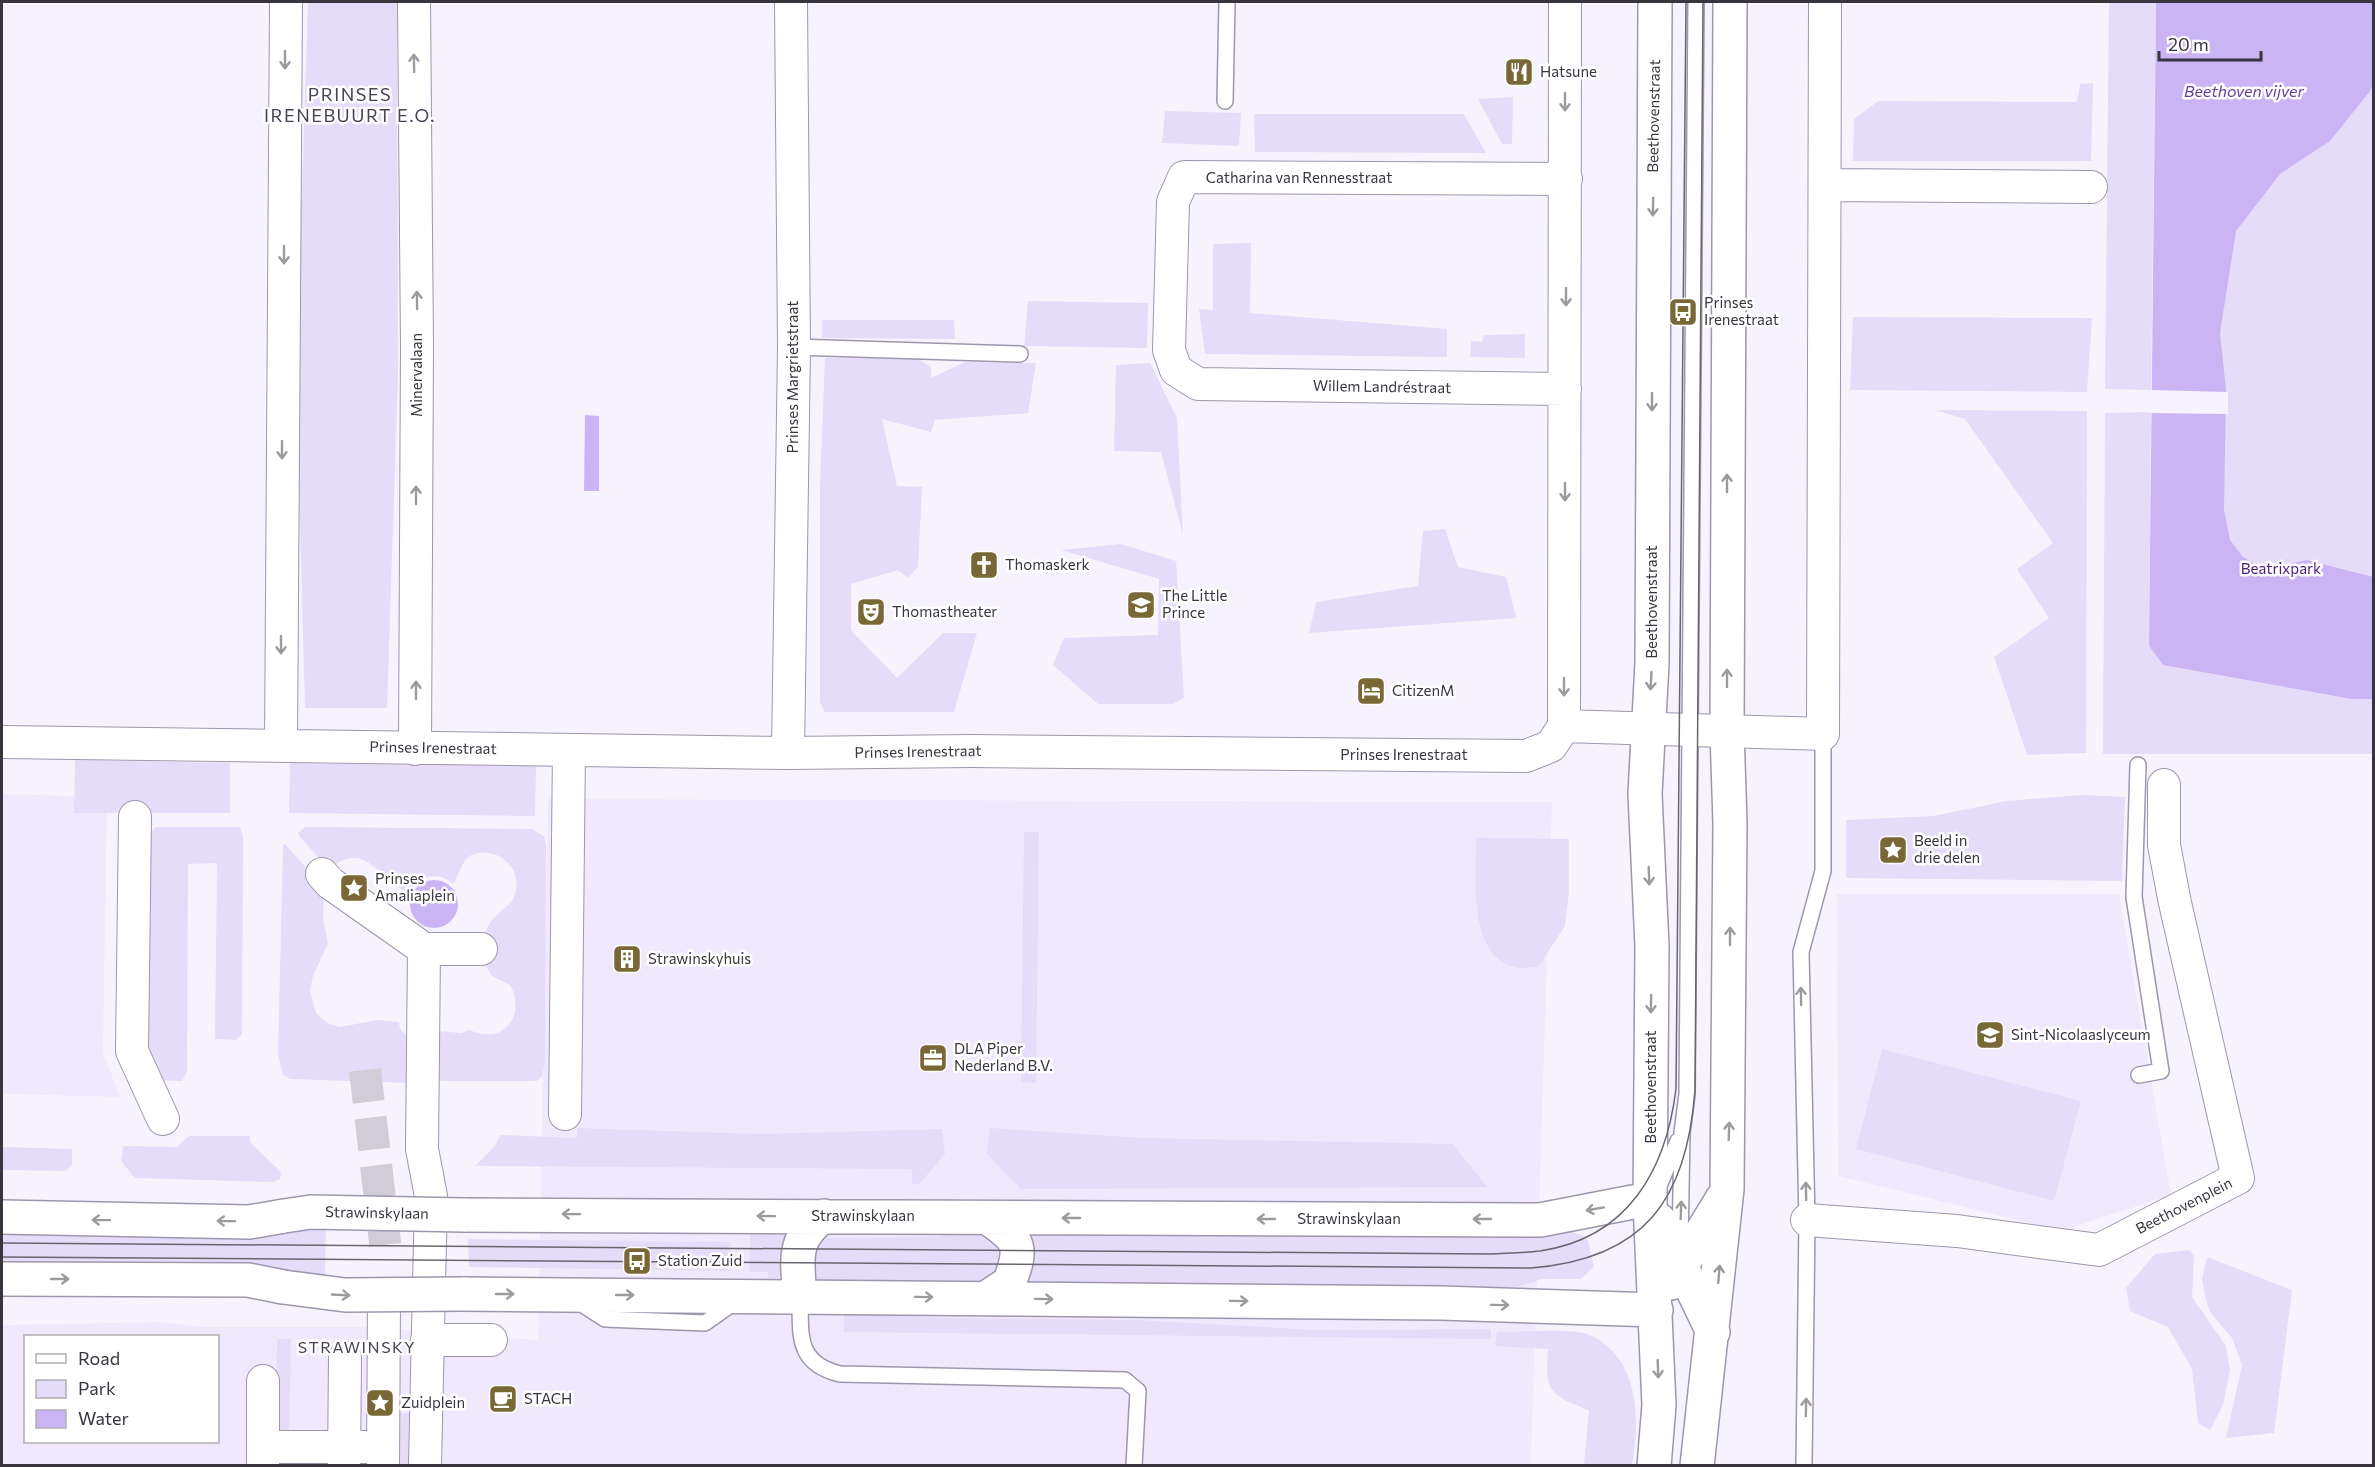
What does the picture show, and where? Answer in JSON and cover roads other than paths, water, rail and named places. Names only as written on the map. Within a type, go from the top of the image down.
[{"type":"street","points":[[281,746],[286,2]]},
{"type":"street","name":"Minervalaan","points":[[414,2],[417,346],[415,749]]},
{"type":"street","name":"Prinses Margrietstraat","points":[[788,753],[794,346],[791,2]]},
{"type":"street","points":[[1565,2],[1564,726],[1823,734],[1825,2]]},
{"type":"street","name":"Beethovenstraat","points":[[1654,1466],[1659,1405],[1650,1202],[1652,946],[1645,794],[1652,663],[1655,2]]},
{"type":"street","points":[[1697,1466],[1727,1190],[1730,870],[1727,730],[1730,2]]},
{"type":"street","name":"Catharina van Rennesstraat","points":[[1198,384],[1176,370],[1169,350],[1173,202],[1184,177],[1566,179]]},
{"type":"street","points":[[1825,185],[2091,187]]},
{"type":"street","name":"Willem Landréstraat","points":[[1198,384],[1565,389]]},
{"type":"street","name":"Prinses Irenestraat","points":[[2,742],[788,753],[970,750],[1526,756],[1551,746],[1564,726]]},
{"type":"street","points":[[566,1114],[569,750]]},
{"type":"street","name":"Beethovenplein","points":[[1807,1220],[1957,1231],[2099,1250],[2238,1178],[2175,903],[2164,845],[2164,785]]},
{"type":"street","points":[[135,817],[132,1051],[163,1119]]},
{"type":"street","points":[[322,874],[330,883],[424,949],[481,950]]},
{"type":"street","points":[[424,949],[422,1149],[431,1196],[425,1466]]},
{"type":"street","points":[[2,1279],[248,1280],[345,1295],[800,1296],[1441,1303],[1656,1310],[1727,1190]]},
{"type":"street","name":"Strawinskylaan","points":[[2,1217],[249,1222],[311,1212],[464,1215],[1540,1220],[1633,1202],[1650,1202]]},
{"type":"street","points":[[1650,1202],[1713,1332]]},
{"type":"street","points":[[800,1296],[799,1249],[804,1233],[824,1216]]},
{"type":"street","points":[[986,1298],[1009,1283],[1018,1250],[1012,1234],[988,1218]]},
{"type":"street","points":[[263,1381],[263,1456],[383,1456],[384,1301]]},
{"type":"street","points":[[427,1340],[491,1340]]},
{"type":"street","points":[[344,1456],[345,1364],[384,1370],[426,1370]]},
{"type":"lane","points":[[1225,101],[1227,2]]},
{"type":"lane","name":"Beethovenstraat","points":[[1680,1268],[1682,1133],[1687,1094],[1696,2]]},
{"type":"lane","points":[[794,346],[1020,354]]},
{"type":"lane","points":[[1804,1466],[1807,1220],[1801,952],[1823,871],[1823,734]]},
{"type":"lane","points":[[2138,765],[2134,897],[2161,1071],[2139,1075]]},
{"type":"lane","name":"Beethovenstraat","points":[[1650,1202],[1668,1170],[1682,1133]]},
{"type":"lane","points":[[800,1296],[801,1339],[805,1353],[823,1370],[840,1374],[1125,1380],[1138,1391],[1134,1466]]},
{"type":"water","name":"Beethoven vijver","points":[[2156,2],[2373,2],[2374,82],[2370,91],[2330,141],[2280,174],[2236,231],[2220,333],[2226,390],[2224,510],[2230,540],[2243,557],[2264,569],[2307,560],[2373,577],[2373,699],[2351,699],[2163,665],[2149,646]]},
{"type":"water","points":[[585,415],[599,416],[599,491],[584,491]]},
{"type":"water","points":[[429,880],[439,880],[451,887],[458,899],[458,909],[451,921],[439,928],[429,928],[414,917],[410,909],[410,899],[421,884]]},
{"type":"tunnel","points":[[365,1070],[386,1251]]},
{"type":"tram line","points":[[2,1243],[1490,1254],[1540,1251],[1571,1244],[1597,1232],[1619,1215],[1637,1196],[1652,1172],[1663,1147],[1676,1089],[1686,2]]},
{"type":"tram line","points":[[2,1257],[1531,1268],[1570,1262],[1604,1252],[1631,1236],[1653,1217],[1670,1192],[1682,1163],[1690,1129],[1695,1090],[1703,2]]},
{"type":"place","name":"Hatsune","points":[[1519,72]]},
{"type":"place","name":"Prinses Irenestraat","points":[[1683,312]]},
{"type":"place","name":"Thomaskerk","points":[[984,565]]},
{"type":"place","name":"The Little Prince","points":[[1141,605]]},
{"type":"place","name":"Thomastheater","points":[[871,612]]},
{"type":"place","name":"CitizenM","points":[[1371,691]]},
{"type":"place","name":"Beeld in drie delen","points":[[1893,850]]},
{"type":"place","name":"Prinses Amaliaplein","points":[[354,888]]},
{"type":"place","name":"Strawinskyhuis","points":[[627,959]]},
{"type":"place","name":"Sint-Nicolaaslyceum","points":[[1990,1035]]},
{"type":"place","name":"DLA Piper Nederland B.V.","points":[[933,1058]]},
{"type":"place","name":"Station Zuid","points":[[637,1261]]},
{"type":"place","name":"STACH","points":[[503,1399]]},
{"type":"place","name":"Zuidplein","points":[[380,1403]]},
{"type":"district","name":"PRINSES IRENEBUURT E.O.","points":[[350,106]]},
{"type":"district","name":"STRAWINSKY","points":[[357,1347]]},
{"type":"park label","name":"Beatrixpark","points":[[2281,569]]}]
